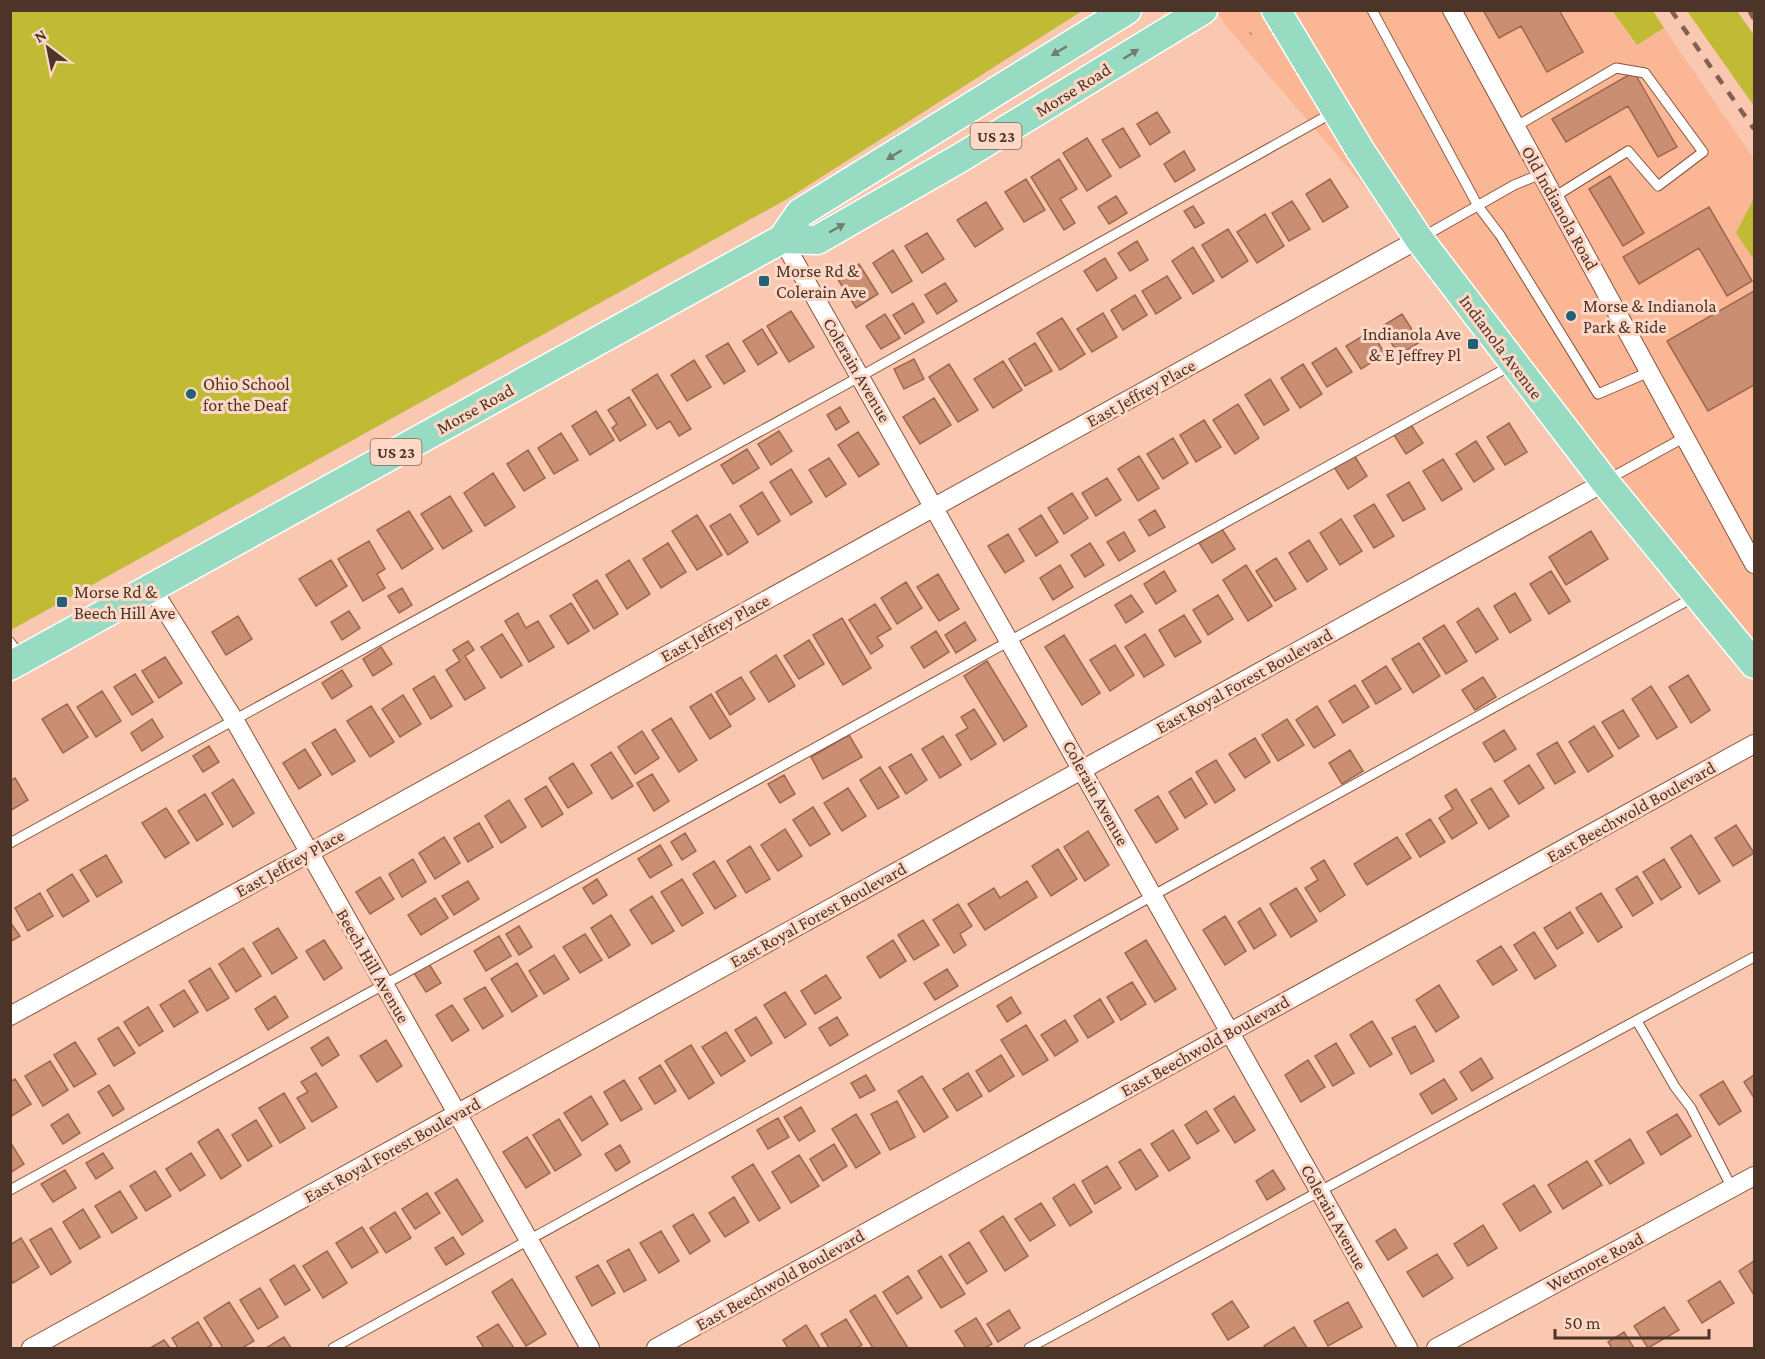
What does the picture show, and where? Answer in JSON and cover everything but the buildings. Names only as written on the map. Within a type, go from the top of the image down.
[{"type":"main road","name":"Morse Road","points":[[14,655],[151,587],[782,239],[800,213],[1127,10]]},
{"type":"main road","name":"Morse Road","points":[[782,239],[817,240],[960,159],[1203,10]]},
{"type":"main road","name":"Indianola Avenue","points":[[1276,10],[1336,111],[1419,239],[1605,482],[1755,664]]},
{"type":"street","name":"Old Indianola Road","points":[[1452,10],[1755,564]]},
{"type":"street","name":"Colerain Avenue","points":[[782,239],[1408,1348]]},
{"type":"street","name":"East Jeffrey Place","points":[[10,1016],[1419,239]]},
{"type":"street","name":"East Royal Forest Boulevard","points":[[31,1348],[1605,482]]},
{"type":"street","name":"Beech Hill Avenue","points":[[151,587],[235,721],[590,1348]]},
{"type":"street","name":"East Beechwold Boulevard","points":[[656,1348],[1755,744]]},
{"type":"street","name":"Wetmore Road","points":[[1436,1348],[1755,1176]]},
{"type":"lane","points":[[1372,10],[1478,206],[1500,235],[1598,394],[1649,372]]},
{"type":"lane","points":[[1515,127],[1616,68],[1645,73],[1702,152],[1658,186],[1628,152],[1554,197]]},
{"type":"lane","points":[[10,843],[861,376],[1336,111]]},
{"type":"lane","points":[[1419,239],[1514,185],[1541,174]]},
{"type":"lane","points":[[10,1190],[1514,364]]},
{"type":"lane","points":[[1605,482],[1685,437]]},
{"type":"lane","points":[[333,1348],[1698,595]]},
{"type":"lane","points":[[1029,1348],[1755,957]]},
{"type":"lane","points":[[1637,1021],[1675,1087],[1692,1108],[1732,1188]]},
{"type":"shaded area","name":"Ohio School for the Deaf","points":[[11,10],[1082,11],[787,199],[11,630]]},
{"type":"shaded area","points":[[1217,11],[1611,11],[1637,45],[1664,28],[1754,159],[1754,198],[1736,233],[1754,260],[1754,674],[1401,229],[1226,26]]},
{"type":"shaded area","points":[[1612,11],[1653,11],[1664,28],[1637,45]]},
{"type":"shaded area","points":[[1687,11],[1737,11],[1754,35],[1754,106]]},
{"type":"shaded area","points":[[1754,198],[1754,260],[1736,233]]},
{"type":"railway","points":[[1671,10],[1754,129]]},
{"type":"railway","points":[[1749,10],[1754,19]]},
{"type":"place","name":"Morse Rd & Colerain Ave","points":[[764,281]]},
{"type":"place","name":"Morse & Indianola Park & Ride","points":[[1571,316]]},
{"type":"place","name":"Indianola Ave & E Jeffrey Pl","points":[[1473,344]]},
{"type":"place","name":"Ohio School for the Deaf","points":[[191,394]]},
{"type":"place","name":"Morse Rd & Beech Hill Ave","points":[[62,602]]}]
